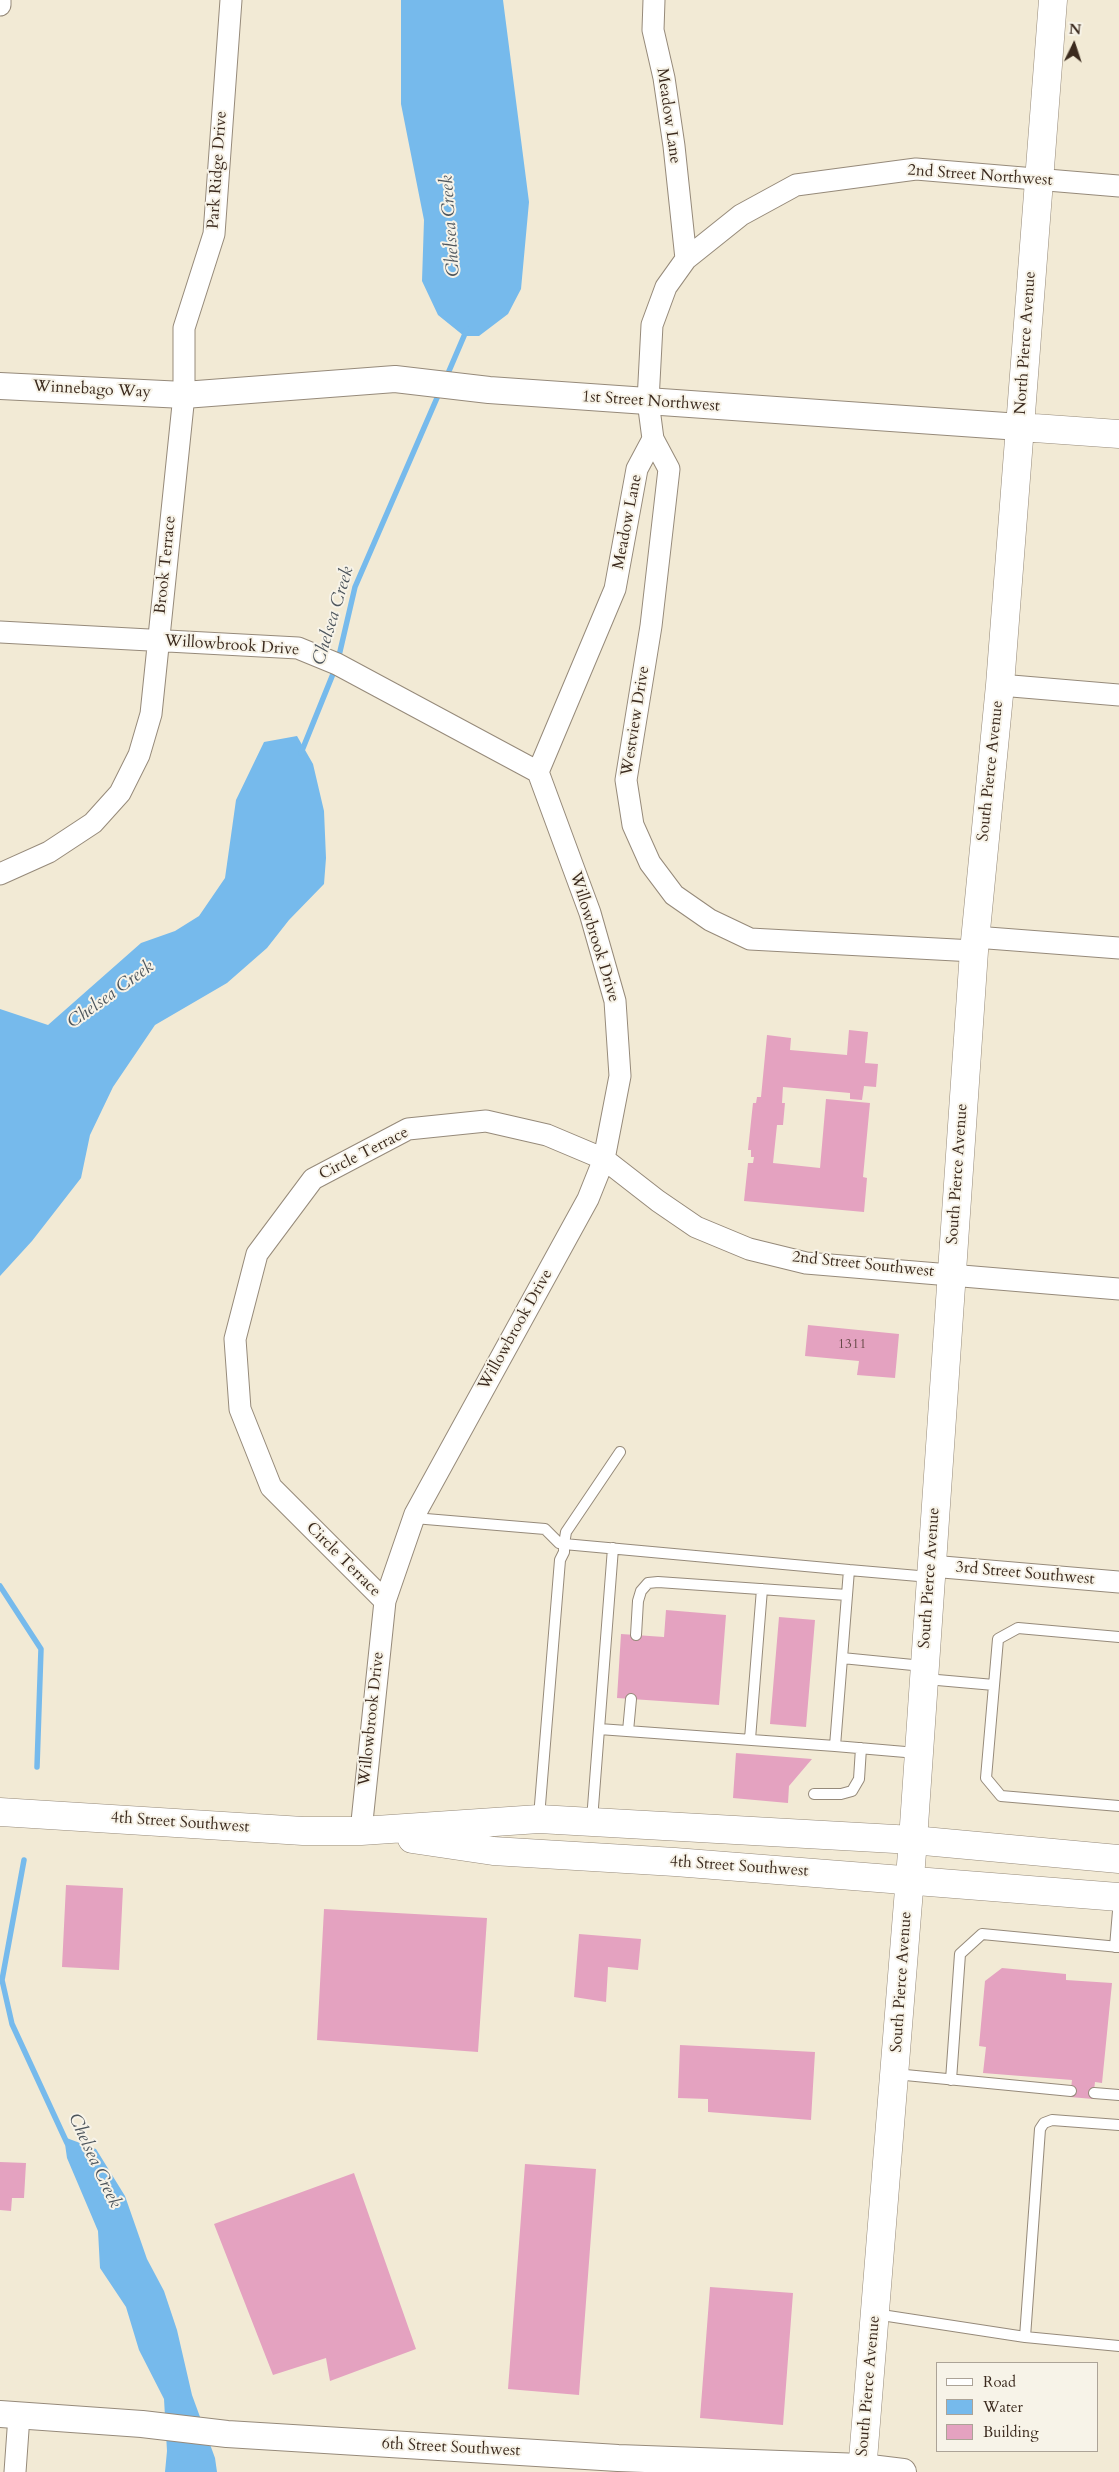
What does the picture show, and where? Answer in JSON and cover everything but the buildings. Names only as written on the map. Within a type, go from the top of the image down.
[{"type":"main road","name":"North Pierce Avenue","points":[[1000,685],[1053,0]]},
{"type":"main road","name":"1st Street Northwest","points":[[1020,427],[1119,434]]},
{"type":"main road","name":"South Pierce Avenue","points":[[862,2470],[913,1840],[917,1753],[975,944],[1000,685]]},
{"type":"main road","name":"4th Street Southwest","points":[[0,1812],[303,1831],[361,1831],[539,1819],[592,1821],[913,1840],[1119,1859]]},
{"type":"main road","name":"4th Street Southwest","points":[[361,1831],[493,1851],[910,1880],[1119,1898]]},
{"type":"street","points":[[0,0],[0,5]]},
{"type":"street","name":"Park Ridge Drive","points":[[184,395],[184,328],[214,234],[231,0]]},
{"type":"street","name":"Meadow Lane","points":[[654,0],[653,30],[664,78],[674,146],[686,259]]},
{"type":"street","name":"2nd Street Northwest","points":[[686,259],[741,215],[796,185],[916,169],[1119,186]]},
{"type":"street","points":[[653,439],[648,401],[652,325],[666,287],[686,259]]},
{"type":"street","name":"1st Street Northwest","points":[[184,395],[395,379],[489,390],[1020,427]]},
{"type":"street","name":"Winnebago Way","points":[[0,386],[184,395]]},
{"type":"street","name":"Brook Terrace","points":[[0,874],[49,852],[93,823],[120,793],[139,755],[151,714],[184,395]]},
{"type":"street","name":"Meadow Lane","points":[[538,772],[615,589],[637,469],[653,439]]},
{"type":"street","name":"Westview Drive","points":[[653,439],[670,468],[651,626],[626,780],[633,825],[650,863],[674,895],[710,920],[750,939],[1119,948]]},
{"type":"street","name":"Willowbrook Drive","points":[[0,632],[298,648],[337,664],[538,772],[590,913],[615,1001],[620,1076],[604,1159],[588,1198],[414,1518],[385,1601],[361,1831]]},
{"type":"street","points":[[1000,685],[1119,695]]},
{"type":"street","name":"Circle Terrace","points":[[385,1601],[271,1487],[240,1409],[235,1339],[257,1254],[313,1179],[408,1129],[486,1121],[547,1135],[604,1159]]},
{"type":"street","name":"2nd Street Southwest","points":[[604,1159],[658,1202],[696,1227],[749,1249],[806,1263],[951,1273],[1119,1289]]},
{"type":"street","name":"3rd Street Southwest","points":[[930,1572],[1119,1582]]},
{"type":"street","points":[[9,2415],[15,2472]]},
{"type":"street","name":"6th Street Southwest","points":[[9,2415],[142,2424],[227,2434],[590,2460],[689,2466],[903,2472]]},
{"type":"lane","points":[[539,1819],[560,1560],[566,1532],[620,1452]]},
{"type":"lane","points":[[414,1518],[545,1529],[559,1543],[564,1544],[849,1570],[930,1572]]},
{"type":"lane","points":[[592,1821],[613,1548]]},
{"type":"lane","points":[[835,1746],[849,1570]]},
{"type":"lane","points":[[636,1635],[641,1591],[648,1584],[658,1582],[847,1595]]},
{"type":"lane","points":[[750,1739],[762,1589]]},
{"type":"lane","points":[[1119,1637],[1018,1628],[998,1639],[986,1778],[1002,1796],[1119,1806]]},
{"type":"lane","points":[[842,1658],[994,1685]]},
{"type":"lane","points":[[628,1731],[631,1699]]},
{"type":"lane","points":[[599,1728],[917,1753]]},
{"type":"lane","points":[[814,1794],[842,1794],[852,1791],[859,1779],[861,1748]]},
{"type":"lane","points":[[952,2080],[960,1954],[982,1934],[1117,1947],[1119,1898]]},
{"type":"lane","points":[[894,2074],[1071,2091]]},
{"type":"lane","points":[[1094,2093],[1119,2095]]},
{"type":"lane","points":[[1025,2337],[1040,2129],[1044,2123],[1052,2120],[1119,2125]]},
{"type":"lane","points":[[874,2314],[1025,2337],[1119,2346]]},
{"type":"water","points":[[401,0],[503,0],[529,202],[521,289],[508,314],[479,336],[464,336],[438,315],[422,281],[424,220],[401,104]]},
{"type":"water","points":[[297,736],[313,764],[324,811],[326,858],[324,884],[289,920],[267,948],[227,983],[155,1025],[113,1087],[90,1135],[81,1178],[32,1241],[0,1276],[0,1009],[48,1025],[141,943],[175,931],[199,916],[225,878],[236,800],[264,742]]},
{"type":"water","points":[[64,2137],[96,2149],[125,2196],[147,2259],[164,2291],[177,2330],[192,2395],[215,2458],[217,2472],[165,2472],[167,2451],[164,2399],[139,2350],[126,2307],[100,2268],[98,2231],[67,2158]]},
{"type":"waterway","name":"Chelsea Creek","points":[[446,378],[467,329]]},
{"type":"waterway","name":"Chelsea Creek","points":[[338,660],[355,587],[440,391]]},
{"type":"waterway","name":"Chelsea Creek","points":[[301,753],[335,669]]},
{"type":"waterway","name":"Chelsea Creek","points":[[0,1586],[41,1649],[37,1767]]},
{"type":"waterway","name":"Chelsea Creek","points":[[24,1860],[2,1980],[12,2024],[67,2143]]}]
